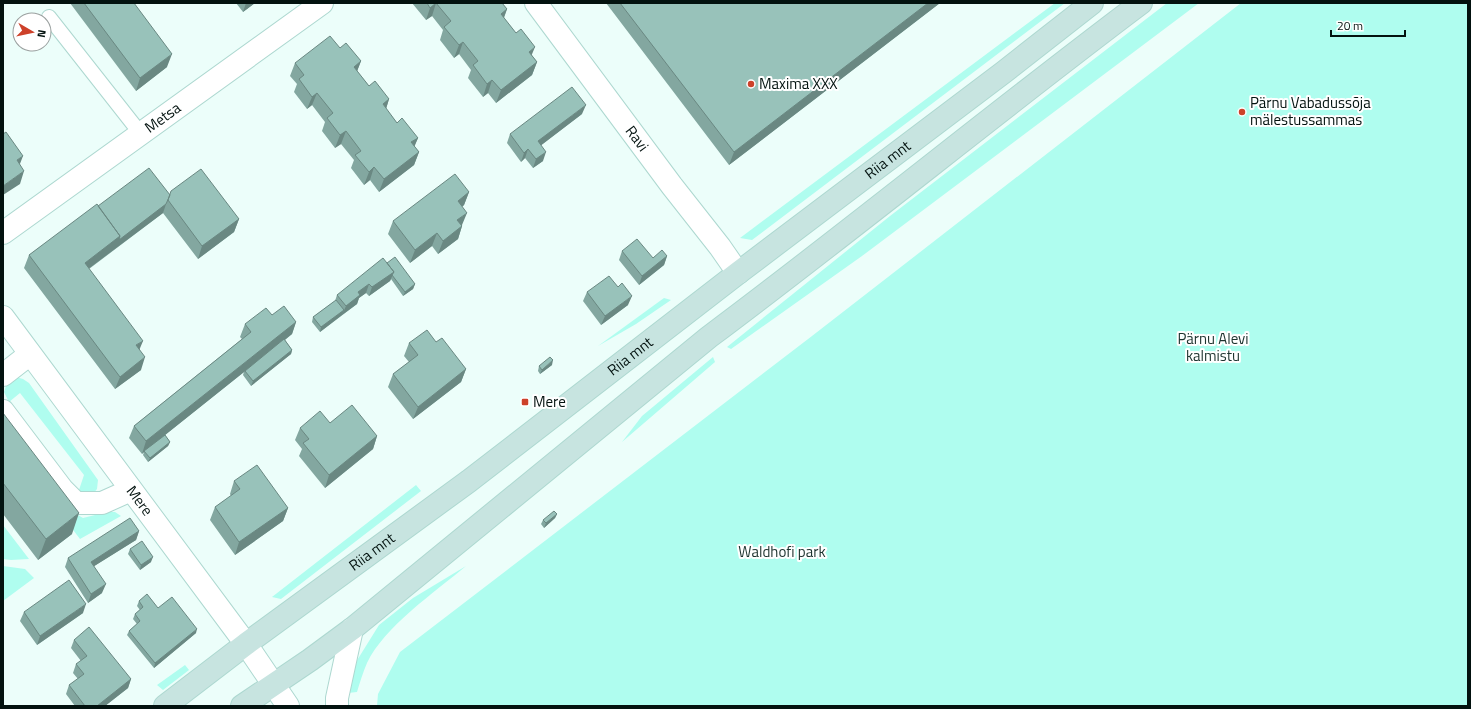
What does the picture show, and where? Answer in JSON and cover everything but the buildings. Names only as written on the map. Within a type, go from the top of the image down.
[{"type":"main road","name":"Riia mnt","points":[[165,706],[246,644],[469,481],[738,273],[1004,72],[1092,3]]},
{"type":"main road","name":"Riia mnt","points":[[242,706],[352,629],[709,337],[1141,3]]},
{"type":"street","name":"Metsa","points":[[3,233],[322,3]]},
{"type":"street","name":"Ravi","points":[[536,3],[738,273]]},
{"type":"street","name":"Mere","points":[[3,317],[246,644],[288,706]]},
{"type":"street","points":[[3,375],[30,354]]},
{"type":"street","points":[[3,411],[62,489],[76,503],[102,504],[132,490]]},
{"type":"street","points":[[337,706],[352,629]]},
{"type":"lane","points":[[52,21],[141,134]]},
{"type":"green space","points":[[1055,3],[1065,3],[752,240],[740,238]]},
{"type":"green space","points":[[1167,3],[1199,3],[862,256],[731,349],[727,347],[890,216]]},
{"type":"green space","name":"Pärnu Alevi kalmistu","points":[[1241,3],[1468,3],[1468,706],[377,706],[378,694],[400,652],[812,336]]},
{"type":"green space","points":[[664,298],[671,300],[636,324],[598,346]]},
{"type":"green space","points":[[713,357],[715,362],[622,442],[642,416]]},
{"type":"green space","points":[[16,377],[29,383],[98,480],[97,489],[92,495],[77,496],[84,475],[20,393],[9,402],[4,392],[7,383]]},
{"type":"green space","points":[[416,485],[421,491],[281,599],[272,597]]},
{"type":"green space","points":[[107,512],[115,512],[121,516],[80,539],[61,514],[76,514],[83,518]]},
{"type":"green space","points":[[3,525],[29,559],[3,559]]},
{"type":"green space","points":[[3,566],[25,569],[34,578],[3,601]]},
{"type":"green space","points":[[466,566],[411,611],[385,636],[367,663],[357,692],[348,693],[356,662],[379,625],[413,598]]},
{"type":"green space","points":[[185,665],[189,670],[163,690],[157,685]]},
{"type":"place","name":"Maxima XXX","points":[[751,84]]},
{"type":"place","name":"Pärnu Vabadussõja mälestussammas","points":[[1242,112]]},
{"type":"place","name":"Mere","points":[[525,402]]},
{"type":"park label","name":"Waldhofi park","points":[[782,552]]}]
